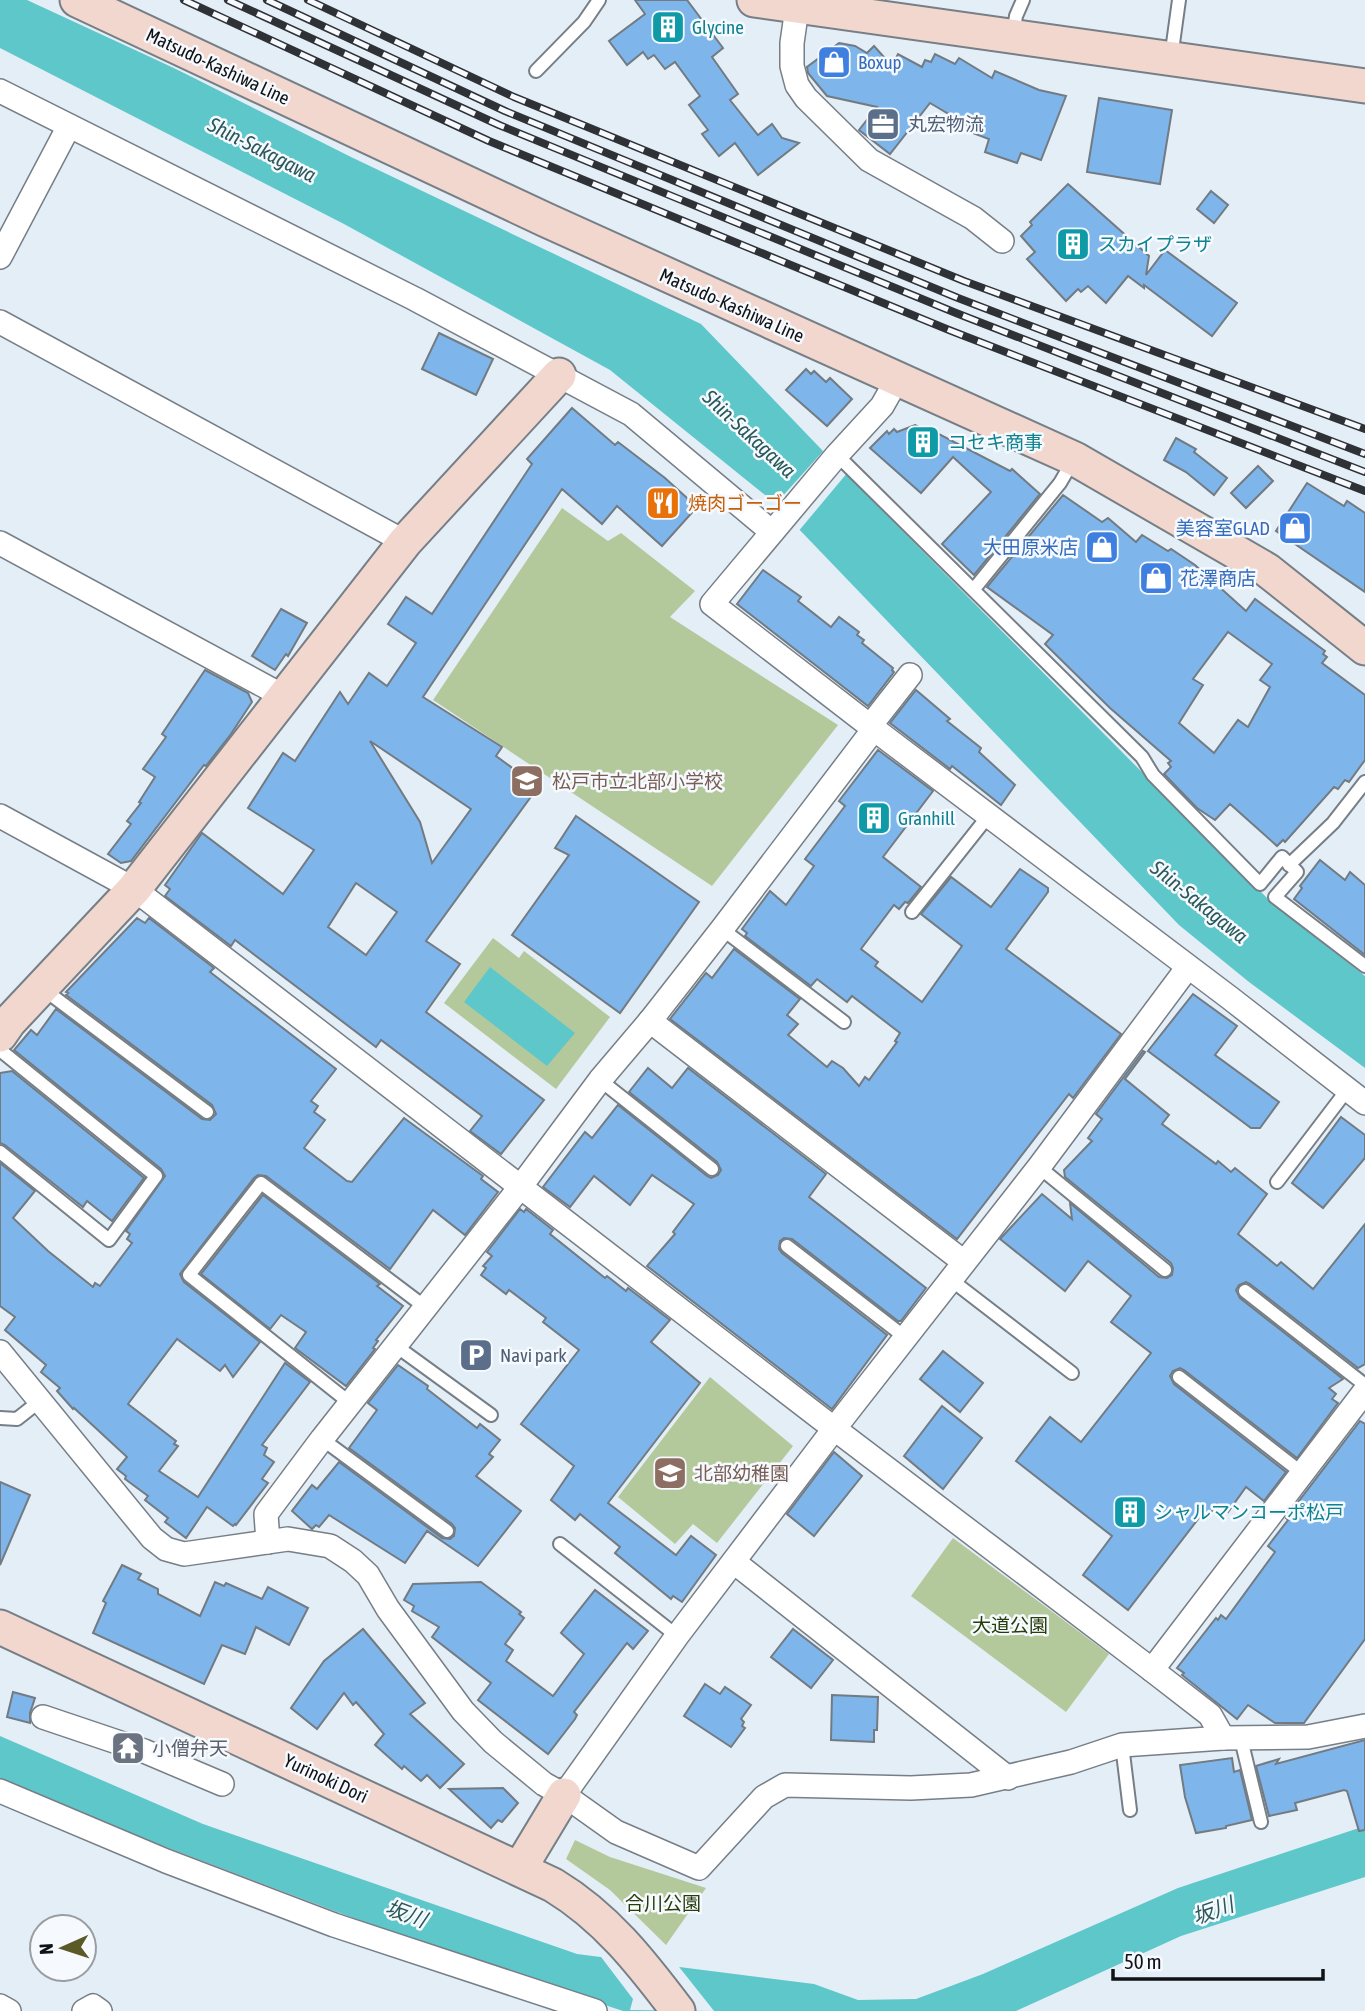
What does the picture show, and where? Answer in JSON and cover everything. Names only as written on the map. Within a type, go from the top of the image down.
[{"type":"street","name":"Matsudo-Kashiwa Line","points":[[77,0],[805,338],[1074,458],[1267,570],[1365,648]]},
{"type":"street","points":[[754,0],[1365,86]]},
{"type":"street","points":[[797,8],[792,66],[797,85],[812,105],[869,160],[974,218],[1002,242]]},
{"type":"street","points":[[0,91],[415,299],[631,414],[774,529]]},
{"type":"street","points":[[0,257],[69,126]]},
{"type":"street","points":[[0,322],[405,542]]},
{"type":"street","points":[[2,1031],[134,889],[405,542],[559,374]]},
{"type":"street","points":[[898,378],[882,406],[712,604],[1356,1096]]},
{"type":"street","points":[[0,544],[283,696]]},
{"type":"street","points":[[268,1542],[266,1514],[600,1080],[722,929],[910,675]]},
{"type":"street","points":[[0,816],[134,889],[834,1429],[1152,1670],[1210,1715],[1232,1739]]},
{"type":"street","points":[[520,1868],[564,1795],[677,1636],[834,1429],[1039,1167],[1188,967]]},
{"type":"street","points":[[650,1021],[957,1270]]},
{"type":"street","points":[[0,1352],[152,1538],[166,1549],[184,1554],[288,1539],[330,1546],[368,1575],[388,1609],[463,1711],[493,1742],[544,1784],[616,1832],[699,1868],[764,1797],[785,1785],[911,1788],[971,1785],[1071,1762],[1122,1745],[1308,1737],[1365,1726]]},
{"type":"street","points":[[1152,1670],[1365,1391]]},
{"type":"street","points":[[734,1562],[1008,1778]]},
{"type":"street","name":"Yurinoki Dori","points":[[0,1627],[520,1868],[579,1900],[635,1954],[678,2011]]},
{"type":"street","points":[[43,1717],[144,1751],[222,1784]]},
{"type":"street","points":[[0,1791],[166,1861],[334,1926],[595,2011]]},
{"type":"street","points":[[0,2006],[9,2011]]},
{"type":"street","points":[[84,2011],[93,2006],[100,2011]]},
{"type":"lane","points":[[536,71],[584,22],[599,0]]},
{"type":"lane","points":[[1013,35],[1016,16],[1023,0]]},
{"type":"lane","points":[[1171,58],[1179,0]]},
{"type":"lane","points":[[836,457],[974,589],[1142,757],[1153,775],[1260,884],[1282,857],[1297,872],[1275,897],[1365,967]]},
{"type":"lane","points":[[974,589],[1060,482],[1074,458]]},
{"type":"lane","points":[[1289,865],[1333,822],[1365,782]]},
{"type":"lane","points":[[912,912],[989,815]]},
{"type":"lane","points":[[722,929],[844,1022]]},
{"type":"lane","points":[[41,988],[207,1112]]},
{"type":"lane","points":[[0,1152],[108,1240],[156,1176],[2,1031]]},
{"type":"lane","points":[[600,1080],[712,1170]]},
{"type":"lane","points":[[1277,1182],[1356,1096]]},
{"type":"lane","points":[[1039,1167],[1165,1270]]},
{"type":"lane","points":[[350,1403],[189,1275],[261,1183],[425,1307]]},
{"type":"lane","points":[[787,1246],[906,1338]]},
{"type":"lane","points":[[957,1270],[1072,1373]]},
{"type":"lane","points":[[1245,1291],[1365,1385]]},
{"type":"lane","points":[[396,1346],[491,1415]]},
{"type":"lane","points":[[1179,1377],[1302,1473]]},
{"type":"lane","points":[[0,1418],[17,1419],[41,1399]]},
{"type":"lane","points":[[322,1439],[447,1531]]},
{"type":"lane","points":[[560,1544],[677,1636]]},
{"type":"lane","points":[[1232,1739],[1261,1822]]},
{"type":"lane","points":[[1122,1745],[1130,1811]]},
{"type":"green space","points":[[562,508],[608,541],[621,533],[695,591],[670,617],[838,725],[712,886],[433,700]]},
{"type":"green space","points":[[493,938],[519,958],[524,951],[610,1017],[556,1089],[444,1003]]},
{"type":"green space","points":[[710,1377],[793,1446],[717,1543],[693,1524],[675,1544],[618,1497]]},
{"type":"green space","name":"大道公園","points":[[953,1538],[1109,1654],[1066,1712],[911,1596]]},
{"type":"green space","name":"合川公園","points":[[575,1840],[610,1857],[706,1888],[666,1945],[610,1890],[566,1859]]},
{"type":"water","name":"Shin-Sakagawa","points":[[0,0],[39,0],[351,157],[701,324],[822,450],[1274,905],[1365,976],[1365,1068],[1249,982],[1179,925],[770,499],[610,370],[344,224],[0,48]]},
{"type":"water","points":[[490,967],[575,1033],[547,1066],[464,1002]]},
{"type":"water","name":"坂川","points":[[0,1736],[203,1824],[577,1954],[814,1984],[858,2000],[916,1999],[983,1974],[1178,1888],[1365,1826],[1365,1877],[1181,1936],[1016,2011],[623,2011],[427,1946],[52,1804],[0,1781]]},
{"type":"pier","points":[[27,0],[47,0],[267,111]]},
{"type":"pier","points":[[825,449],[848,472],[797,533],[767,502],[780,499]]},
{"type":"pier","points":[[598,1953],[676,1963],[714,2011],[630,2010],[633,1999]]},
{"type":"building","points":[[635,0],[687,0],[723,48],[712,57],[738,94],[730,100],[758,135],[772,124],[782,138],[799,143],[758,175],[735,143],[719,156],[702,134],[708,130],[689,105],[700,96],[675,62],[665,69],[654,55],[648,59],[643,52],[627,65],[609,41],[645,14]]},
{"type":"building","points":[[839,43],[855,46],[867,53],[874,46],[892,66],[898,54],[922,67],[925,60],[931,62],[935,54],[955,64],[959,58],[992,78],[995,71],[1039,90],[1066,96],[1041,160],[1021,153],[1017,163],[985,152],[989,139],[970,132],[972,128],[930,103],[890,154],[859,130],[877,107],[827,96],[808,73],[807,67]]},
{"type":"building","points":[[1099,98],[1172,110],[1160,184],[1087,172]]},
{"type":"building","points":[[1068,184],[1149,256],[1146,275],[1165,250],[1237,303],[1212,336],[1128,276],[1106,303],[1088,286],[1081,292],[1078,289],[1066,301],[1027,259],[1035,252],[1021,236],[1032,225],[1030,222]]},
{"type":"building","points":[[1211,191],[1228,205],[1214,223],[1197,209]]},
{"type":"building","points":[[439,333],[493,359],[476,395],[422,369]]},
{"type":"building","points":[[806,369],[811,374],[814,371],[826,382],[830,378],[852,399],[827,426],[786,390]]},
{"type":"building","points":[[572,408],[615,445],[618,442],[665,478],[697,507],[662,546],[617,506],[602,524],[562,489],[423,697],[502,747],[496,756],[538,787],[426,941],[460,964],[426,1012],[544,1100],[501,1154],[470,1131],[482,1116],[381,1040],[376,1047],[235,940],[231,946],[165,896],[170,889],[165,885],[202,833],[283,894],[314,850],[248,808],[283,753],[295,761],[340,692],[348,704],[369,673],[387,686],[416,643],[388,624],[406,597],[432,614],[532,464],[527,459]],"holes":[[[370,741],[471,809],[432,863],[420,822]],[[356,883],[397,912],[366,955],[328,927]]]},
{"type":"building","points":[[915,425],[935,436],[937,433],[1010,471],[1012,469],[1040,494],[974,575],[942,544],[991,492],[953,457],[921,493],[870,448],[887,431],[889,434],[894,429],[897,432]]},
{"type":"building","points":[[1176,438],[1196,449],[1194,452],[1227,478],[1214,495],[1186,472],[1164,460]]},
{"type":"building","points":[[1258,466],[1273,481],[1246,508],[1231,493]]},
{"type":"building","points":[[1307,483],[1344,506],[1347,501],[1365,513],[1365,592],[1276,531]]},
{"type":"building","points":[[1063,495],[1102,522],[1108,518],[1136,542],[1142,535],[1168,551],[1171,549],[1195,565],[1246,611],[1255,599],[1325,651],[1323,654],[1327,657],[1322,663],[1365,695],[1365,760],[1349,782],[1345,780],[1338,789],[1334,787],[1285,842],[1283,840],[1277,846],[1230,804],[1215,820],[1197,808],[1164,774],[1171,767],[1168,763],[1171,761],[1110,708],[1045,644],[1053,635],[987,587]],"holes":[[[1228,632],[1272,664],[1260,680],[1270,687],[1248,727],[1238,720],[1214,753],[1179,723],[1203,685],[1193,679]]]},
{"type":"building","points":[[763,570],[801,597],[798,601],[831,627],[839,617],[859,632],[857,635],[864,640],[862,643],[893,668],[894,672],[868,706],[737,604]]},
{"type":"building","points":[[281,609],[307,623],[288,656],[286,654],[275,670],[252,656]]},
{"type":"building","points":[[205,670],[248,693],[252,702],[231,734],[131,861],[121,863],[108,854],[131,824],[127,821],[141,803],[139,802],[155,777],[143,769],[166,737],[162,734]]},
{"type":"building","points":[[916,690],[950,719],[947,721],[981,748],[979,752],[1015,785],[1001,805],[952,766],[950,769],[890,723]]},
{"type":"building","points":[[878,750],[933,791],[883,857],[921,887],[908,903],[905,902],[899,909],[894,905],[861,949],[878,962],[875,966],[922,1002],[962,946],[921,914],[951,877],[991,907],[1020,869],[1048,888],[1048,892],[1006,949],[1121,1034],[1073,1098],[1069,1094],[957,1239],[670,1019],[706,973],[712,978],[734,949],[800,999],[787,1015],[798,1024],[788,1035],[827,1067],[832,1061],[843,1068],[859,1086],[865,1077],[869,1080],[897,1042],[895,1041],[900,1033],[852,996],[847,1002],[817,979],[811,986],[745,936],[747,933],[742,929],[770,891],[786,905],[814,866],[805,859],[845,806],[839,801]]},
{"type":"building","points":[[576,816],[699,902],[620,1013],[512,935],[569,855],[555,848]]},
{"type":"building","points":[[1320,860],[1345,880],[1350,872],[1365,885],[1365,955],[1294,899],[1302,888],[1300,886]]},
{"type":"building","points":[[137,918],[145,923],[149,918],[214,968],[210,972],[336,1069],[311,1101],[318,1106],[314,1112],[325,1120],[304,1148],[347,1181],[352,1182],[404,1118],[483,1176],[481,1179],[498,1192],[465,1235],[433,1210],[390,1269],[266,1176],[258,1175],[254,1178],[180,1274],[184,1282],[260,1342],[233,1377],[225,1365],[220,1371],[177,1339],[128,1404],[176,1441],[174,1444],[178,1446],[159,1471],[198,1497],[285,1363],[310,1382],[262,1445],[267,1448],[264,1455],[274,1462],[262,1479],[268,1483],[236,1525],[233,1526],[207,1507],[186,1538],[165,1522],[168,1518],[145,1500],[148,1496],[125,1479],[126,1476],[117,1469],[127,1457],[73,1409],[57,1391],[60,1388],[41,1372],[46,1365],[5,1330],[15,1317],[0,1306],[0,1163],[35,1191],[13,1218],[48,1251],[93,1287],[95,1283],[100,1286],[132,1243],[127,1239],[130,1234],[126,1231],[165,1176],[161,1169],[14,1050],[31,1030],[37,1035],[56,1009],[202,1119],[210,1120],[216,1114],[212,1105],[66,995]]},
{"type":"building","points":[[1193,994],[1237,1026],[1215,1055],[1279,1102],[1260,1128],[1251,1128],[1148,1051]]},
{"type":"building","points":[[1143,1051],[1145,1052],[1125,1079],[1169,1115],[1162,1124],[1216,1164],[1218,1161],[1231,1172],[1235,1168],[1267,1194],[1238,1234],[1277,1266],[1281,1262],[1313,1289],[1365,1224],[1365,1364],[1358,1368],[1250,1284],[1246,1282],[1239,1285],[1236,1290],[1240,1298],[1343,1379],[1329,1388],[1336,1394],[1332,1399],[1338,1403],[1297,1458],[1184,1370],[1180,1368],[1173,1371],[1170,1376],[1174,1384],[1286,1472],[1264,1501],[1246,1487],[1228,1512],[1217,1504],[1207,1518],[1202,1514],[1128,1610],[1083,1575],[1112,1536],[1016,1461],[1050,1417],[1081,1442],[1151,1353],[1111,1322],[1131,1296],[1088,1261],[1065,1291],[1000,1239],[1042,1194],[1072,1219],[1070,1203],[1159,1277],[1167,1278],[1172,1275],[1171,1263],[1065,1177],[1064,1170],[1092,1141],[1088,1138],[1102,1119],[1096,1114]]},
{"type":"building","points":[[648,1068],[672,1088],[688,1068],[826,1174],[809,1197],[926,1288],[901,1321],[898,1321],[792,1239],[784,1238],[780,1241],[779,1249],[782,1253],[887,1335],[832,1409],[647,1266],[675,1234],[673,1232],[694,1204],[652,1175],[630,1205],[594,1176],[570,1207],[543,1187],[585,1132],[592,1138],[618,1105],[707,1176],[711,1178],[718,1175],[721,1170],[717,1162],[629,1092]]},
{"type":"building","points":[[12,1071],[144,1178],[112,1221],[87,1201],[83,1207],[0,1143],[0,1073]]},
{"type":"building","points":[[1341,1117],[1365,1135],[1365,1158],[1323,1208],[1292,1183]]},
{"type":"building","points":[[263,1195],[380,1284],[377,1286],[403,1306],[376,1340],[375,1349],[346,1386],[295,1348],[306,1332],[281,1315],[270,1329],[201,1274]]},
{"type":"building","points":[[520,1209],[524,1212],[526,1209],[553,1230],[550,1234],[605,1278],[607,1276],[626,1291],[628,1288],[670,1320],[651,1342],[700,1383],[608,1503],[676,1555],[691,1536],[716,1555],[682,1602],[673,1596],[671,1599],[615,1553],[620,1547],[580,1514],[575,1520],[551,1500],[574,1466],[521,1424],[579,1350],[543,1322],[546,1318],[509,1290],[506,1294],[481,1275],[486,1268],[483,1266],[492,1256],[487,1252]]},
{"type":"building","points":[[943,1351],[983,1383],[960,1412],[920,1379]]},
{"type":"building","points":[[398,1365],[428,1386],[427,1389],[477,1428],[480,1424],[500,1440],[489,1454],[493,1457],[476,1476],[521,1511],[478,1566],[427,1531],[405,1563],[329,1515],[319,1527],[316,1525],[312,1529],[292,1511],[312,1485],[317,1489],[339,1462],[442,1538],[450,1539],[454,1536],[455,1528],[452,1524],[349,1448],[377,1410],[368,1403]]},
{"type":"building","points":[[942,1406],[982,1438],[943,1489],[904,1456]]},
{"type":"building","points":[[1360,1421],[1365,1424],[1365,1639],[1304,1723],[1275,1723],[1248,1705],[1237,1719],[1177,1668],[1216,1618],[1218,1620],[1221,1615],[1226,1619],[1275,1552],[1268,1546],[1288,1520],[1286,1518]]},
{"type":"building","points":[[834,1452],[862,1476],[814,1536],[787,1514]]},
{"type":"building","points":[[0,1482],[30,1495],[0,1565]]},
{"type":"building","points":[[122,1565],[141,1574],[138,1579],[158,1589],[158,1594],[200,1616],[215,1582],[224,1586],[226,1583],[262,1599],[268,1587],[308,1608],[289,1645],[256,1627],[245,1654],[222,1645],[204,1684],[93,1633],[106,1603],[103,1601]]},
{"type":"building","points":[[481,1582],[521,1612],[519,1614],[524,1618],[505,1644],[513,1650],[506,1661],[553,1696],[584,1654],[561,1633],[595,1590],[648,1631],[633,1649],[627,1643],[574,1712],[577,1715],[575,1719],[548,1754],[478,1700],[491,1683],[432,1637],[439,1627],[412,1611],[414,1606],[404,1600],[413,1584]]},
{"type":"building","points":[[363,1629],[425,1703],[410,1714],[464,1764],[440,1788],[427,1775],[421,1781],[404,1766],[402,1769],[375,1745],[384,1734],[356,1702],[353,1705],[344,1693],[317,1729],[291,1708],[324,1661]]},
{"type":"building","points":[[793,1629],[833,1660],[811,1688],[771,1657]]},
{"type":"building","points":[[705,1684],[720,1694],[725,1687],[751,1705],[741,1719],[745,1728],[731,1747],[684,1716]]},
{"type":"building","points":[[13,1692],[35,1698],[30,1723],[7,1717]]},
{"type":"building","points":[[832,1695],[878,1697],[874,1742],[831,1740]]},
{"type":"building","points":[[1365,1740],[1365,1830],[1359,1831],[1347,1791],[1344,1790],[1295,1803],[1297,1810],[1269,1816],[1256,1766],[1279,1759],[1276,1764]]},
{"type":"building","points":[[1232,1758],[1234,1772],[1240,1770],[1252,1820],[1196,1833],[1185,1797],[1180,1765]]},
{"type":"building","points":[[503,1788],[518,1803],[502,1822],[498,1820],[491,1828],[449,1789]]},
{"type":"railway","points":[[184,0],[489,141],[949,330],[1365,491]]},
{"type":"railway","points":[[228,0],[499,125],[956,313],[1365,472]]},
{"type":"railway","points":[[267,0],[505,111],[958,298],[1365,454]]},
{"type":"railway","points":[[308,0],[514,97],[964,281],[1365,429]]},
{"type":"place","name":"Glycine","points":[[668,27]]},
{"type":"place","name":"Boxup","points":[[834,62]]},
{"type":"place","name":"丸宏物流","points":[[883,124]]},
{"type":"place","name":"スカイプラザ","points":[[1073,244]]},
{"type":"place","name":"コセキ商事","points":[[923,442]]},
{"type":"place","name":"焼肉ゴーゴー","points":[[663,503]]},
{"type":"place","name":"美容室GLAD","points":[[1295,528]]},
{"type":"place","name":"大田原米店","points":[[1102,547]]},
{"type":"place","name":"花澤商店","points":[[1156,578]]},
{"type":"place","name":"松戸市立北部小学校","points":[[527,781]]},
{"type":"place","name":"Granhill","points":[[874,818]]},
{"type":"place","name":"Navi park","points":[[476,1355]]},
{"type":"place","name":"北部幼稚園","points":[[670,1473]]},
{"type":"place","name":"シャルマンコーポ松戸","points":[[1130,1512]]},
{"type":"place","name":"小僧弁天","points":[[128,1748]]}]
